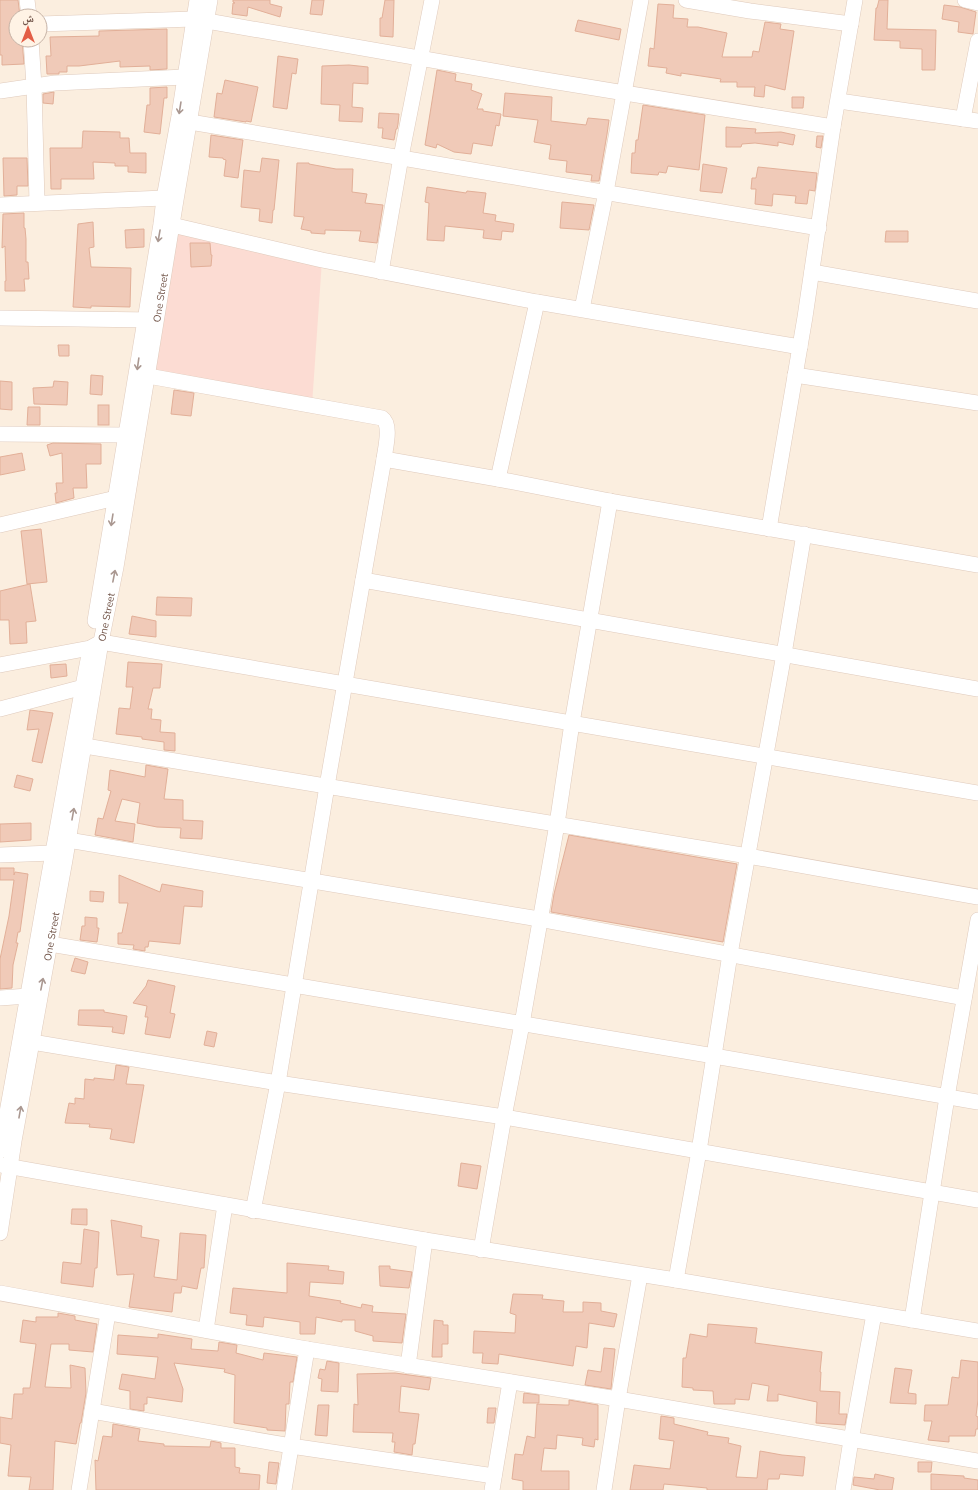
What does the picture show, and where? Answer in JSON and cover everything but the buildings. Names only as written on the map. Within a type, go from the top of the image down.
[{"type":"street","name":"One Street","points":[[197,0],[200,20]]},
{"type":"street","name":"One Street","points":[[0,1233],[6,1166],[4,1141],[28,996],[53,853],[89,686],[126,435],[172,225],[190,122],[196,43],[200,20],[210,0]]},
{"type":"street","points":[[381,272],[401,157],[432,0]]},
{"type":"street","points":[[582,309],[606,192],[641,0]]},
{"type":"street","points":[[686,0],[750,11],[851,24]]},
{"type":"street","points":[[769,529],[796,375],[855,0]]},
{"type":"street","points":[[965,0],[978,3]]},
{"type":"street","points":[[48,24],[200,20],[623,94],[834,127]]},
{"type":"street","points":[[838,101],[971,120],[978,41]]},
{"type":"street","name":"One Street","points":[[96,645],[116,567],[148,376],[151,320],[164,198],[185,77],[196,43]]},
{"type":"street","points":[[32,48],[37,203]]},
{"type":"street","points":[[0,91],[55,83],[185,77]]},
{"type":"street","points":[[190,122],[606,192],[667,204],[819,228]]},
{"type":"street","points":[[0,205],[164,198]]},
{"type":"street","points":[[172,225],[322,260],[381,272],[536,302],[800,347]]},
{"type":"street","points":[[812,272],[978,301]]},
{"type":"street","points":[[498,479],[536,302]]},
{"type":"street","points":[[0,318],[151,320]]},
{"type":"street","points":[[796,375],[978,403]]},
{"type":"street","points":[[148,376],[382,418],[388,426],[384,460],[327,786],[295,985],[253,1211]]},
{"type":"street","points":[[0,434],[126,435]]},
{"type":"street","points":[[384,460],[498,479],[610,501],[769,529],[978,564]]},
{"type":"street","points":[[0,525],[116,498]]},
{"type":"street","points":[[481,1250],[557,824],[572,722],[610,501]]},
{"type":"street","points":[[676,1280],[699,1151],[730,954],[804,534]]},
{"type":"street","points":[[363,580],[978,689]]},
{"type":"street","points":[[0,665],[96,645],[345,684],[572,722],[978,793]]},
{"type":"street","name":"One Street","points":[[4,1141],[32,1042],[85,746],[89,686]]},
{"type":"street","points":[[0,709],[89,686]]},
{"type":"street","points":[[85,746],[748,856],[978,897]]},
{"type":"street","points":[[68,840],[540,919],[964,998]]},
{"type":"street","points":[[0,855],[53,853]]},
{"type":"street","points":[[912,1320],[947,1097],[978,920]]},
{"type":"street","points":[[50,944],[978,1102]]},
{"type":"street","points":[[0,998],[28,996]]},
{"type":"street","points":[[32,1042],[278,1083],[504,1117],[978,1200]]},
{"type":"street","points":[[6,1166],[253,1211],[481,1250],[676,1280],[978,1331]]},
{"type":"street","points":[[206,1330],[225,1205]]},
{"type":"street","points":[[408,1366],[425,1240]]},
{"type":"street","points":[[604,1490],[618,1399],[640,1275]]},
{"type":"street","points":[[0,1293],[307,1349],[618,1399],[978,1461]]},
{"type":"street","points":[[79,1490],[108,1313]]},
{"type":"street","points":[[843,1490],[874,1314]]},
{"type":"street","points":[[284,1490],[307,1349]]},
{"type":"street","points":[[92,1411],[493,1483],[510,1382]]},
{"type":"shaded area","points":[[170,227],[322,260],[312,405],[146,376]]}]
